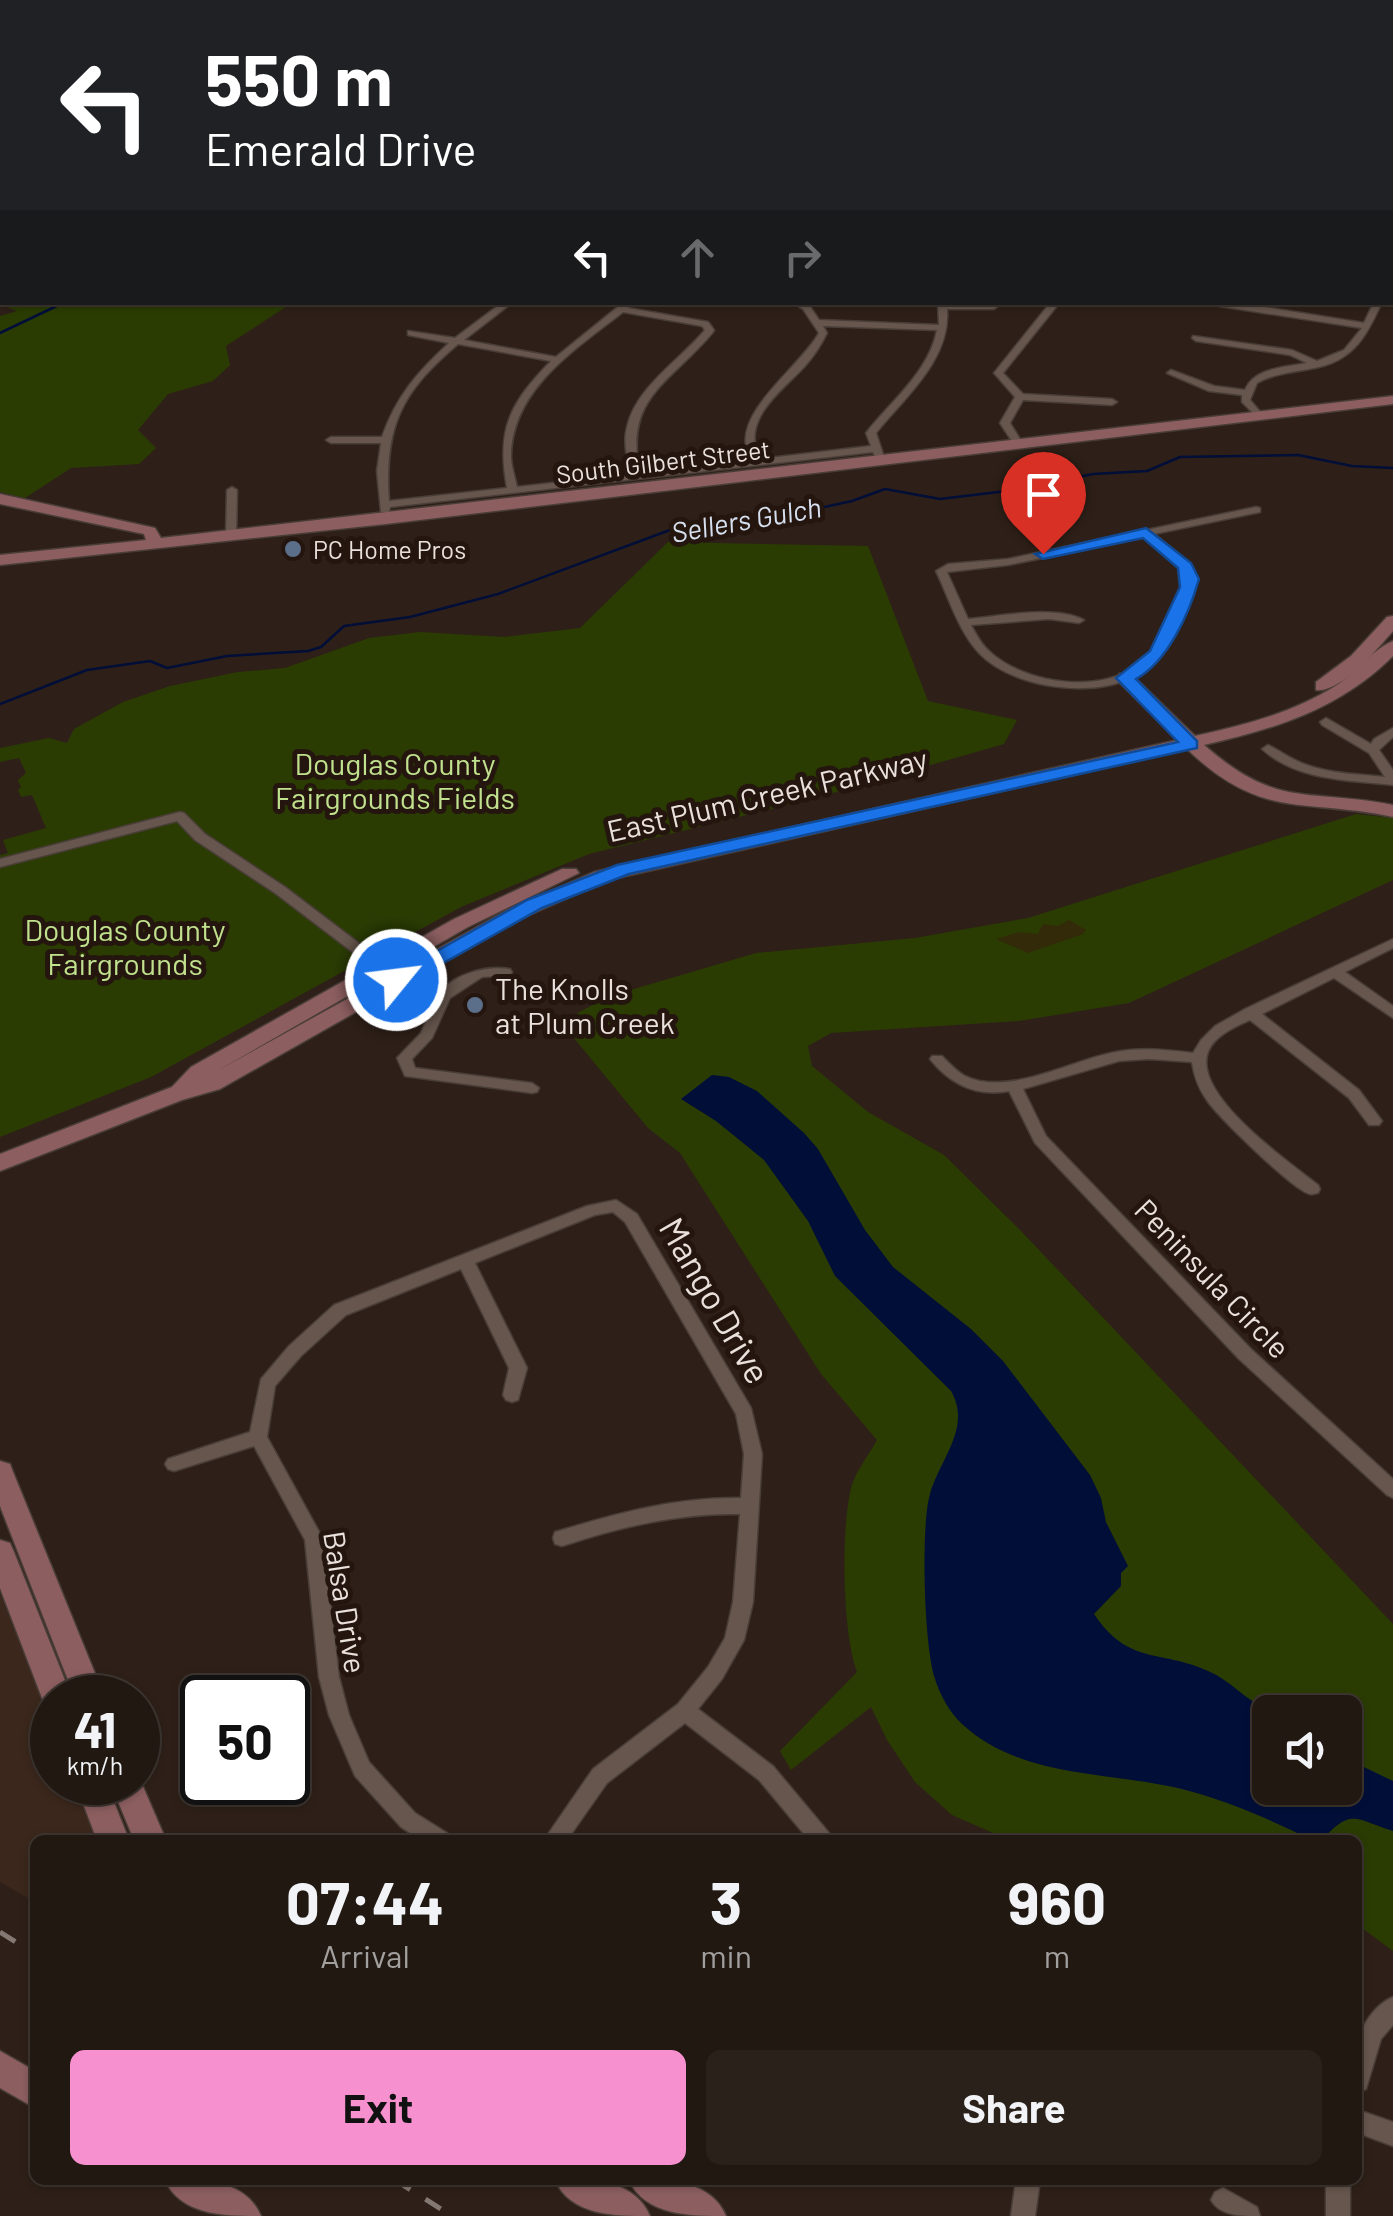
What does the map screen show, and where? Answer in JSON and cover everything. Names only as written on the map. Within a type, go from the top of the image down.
[{"type":"street","points":[[505,305],[456,342],[416,380],[392,416],[379,470],[385,512],[636,476],[878,454],[871,433],[934,356],[944,328],[943,305]]},
{"type":"street","points":[[757,463],[751,453],[751,428],[776,389],[814,352],[823,333],[799,305]]},
{"type":"street","points":[[968,305],[994,306]]},
{"type":"street","points":[[1020,398],[1016,388],[998,373],[1000,367],[1053,305]]},
{"type":"street","points":[[1233,305],[1368,326]]},
{"type":"street","points":[[1264,414],[1246,403],[1246,393],[1260,376],[1318,364],[1350,352],[1377,305]]},
{"type":"street","points":[[513,491],[506,470],[508,428],[532,386],[626,306],[706,324],[710,330],[657,382],[634,415],[628,454],[636,476]]},
{"type":"street","points":[[818,323],[944,328]]},
{"type":"street","points":[[410,333],[558,360]]},
{"type":"street","points":[[1196,338],[1292,353],[1318,364]]},
{"type":"street","points":[[1286,370],[1302,381]]},
{"type":"street","points":[[1171,373],[1204,386],[1246,393]]},
{"type":"street","name":"South Gilbert Street","points":[[1332,406],[1393,392]]},
{"type":"street","points":[[1020,398],[1112,402]]},
{"type":"street","points":[[1018,444],[1005,423],[1020,398]]},
{"type":"street","name":"South Gilbert Street","points":[[0,560],[231,537],[385,512],[878,454],[1018,444],[1393,400]]},
{"type":"street","points":[[331,440],[384,440]]},
{"type":"street","points":[[231,537],[232,490]]},
{"type":"street","points":[[0,499],[150,531],[156,545]]},
{"type":"street","points":[[1146,533],[1180,561],[1190,579],[1157,652],[1144,668],[1125,678],[1066,683],[1011,670],[988,656],[966,622],[943,568],[1008,562],[1146,533],[1256,510]]},
{"type":"street","points":[[966,622],[1050,616],[1079,620]]},
{"type":"street","name":"East Plum Creek Parkway","points":[[1186,739],[1308,693],[1345,670],[1393,621]]},
{"type":"street","name":"East Plum Creek Parkway","points":[[0,1164],[174,1094],[199,1072],[389,974],[534,904],[612,873],[1186,739],[1256,728],[1308,709],[1362,677],[1393,646]]},
{"type":"street","points":[[1125,678],[1213,765],[1249,787],[1283,799],[1393,811]]},
{"type":"street","points":[[1326,722],[1374,750],[1393,779]]},
{"type":"street","points":[[1374,750],[1378,742],[1393,732]]},
{"type":"street","points":[[1268,749],[1289,766],[1306,772],[1393,779]]},
{"type":"street","points":[[1334,775],[1339,805]]},
{"type":"street","points":[[0,863],[180,816],[200,837],[438,1005]]},
{"type":"street","points":[[1312,1189],[1224,1112],[1207,1092],[1198,1058],[1205,1042],[1220,1029],[1393,943]]},
{"type":"street","points":[[1334,971],[1393,1013]]},
{"type":"street","points":[[505,972],[479,973],[444,995],[427,1034],[404,1058],[410,1072],[532,1088]]},
{"type":"street","points":[[1250,1012],[1354,1094],[1374,1120]]},
{"type":"street","points":[[937,1059],[948,1074],[972,1085],[1014,1087],[1056,1078],[1118,1056],[1198,1058]]},
{"type":"street","name":"Peninsula Circle","points":[[1014,1087],[1040,1139],[1245,1354],[1393,1490]]},
{"type":"street","name":"Mango Drive","points":[[465,1260],[593,1210],[616,1206],[630,1218],[745,1413],[753,1454],[743,1602],[734,1640],[715,1673],[685,1711],[600,1776],[559,1835]]},
{"type":"street","points":[[174,1464],[258,1438],[267,1384],[295,1351],[340,1310],[465,1260],[518,1368],[512,1395]]},
{"type":"street","name":"Balsa Drive","points":[[258,1438],[314,1539],[329,1678],[338,1715],[362,1770],[408,1820],[432,1835]]},
{"type":"street","points":[[0,1472],[81,1675]]},
{"type":"street","points":[[562,1538],[650,1512],[691,1505],[750,1506]]},
{"type":"street","points":[[0,1552],[48,1675]]},
{"type":"street","points":[[685,1711],[766,1772],[818,1835]]},
{"type":"street","points":[[99,1805],[111,1835]]},
{"type":"street","points":[[135,1805],[148,1835]]},
{"type":"street","points":[[1362,2067],[1371,2034],[1393,2008]]},
{"type":"street","points":[[0,2068],[30,2087]]},
{"type":"street","points":[[1362,2123],[1393,2134]]},
{"type":"street","points":[[190,2185],[242,2216]]},
{"type":"street","points":[[581,2185],[632,2216]]},
{"type":"street","points":[[655,2185],[708,2216]]},
{"type":"street","points":[[1023,2216],[1027,2185]]},
{"type":"street","points":[[1338,2185],[1338,2216]]},
{"type":"street","points":[[1223,2200],[1248,2216]]},
{"type":"shaded area","points":[[0,1593],[32,1675],[30,1805],[83,1805],[95,1835],[30,1835],[30,1899],[0,1882]]},
{"type":"green space","points":[[289,305],[226,346],[230,365],[213,381],[168,394],[138,430],[156,448],[139,464],[71,468],[25,498],[0,492],[0,316],[17,311],[7,307]]},
{"type":"green space","name":"Douglas County Fairgrounds Fields","points":[[668,542],[868,546],[928,701],[1017,720],[1004,744],[812,799],[589,854],[461,907],[151,1077],[0,1137],[0,855],[8,853],[3,840],[46,828],[32,795],[21,797],[18,790],[18,780],[26,773],[19,758],[0,762],[0,748],[49,738],[67,743],[74,729],[123,702],[170,686],[238,672],[285,668],[369,638],[420,632],[504,637],[580,628]]},
{"type":"green space","points":[[1356,814],[1393,818],[1393,880],[1129,1003],[1019,1021],[831,1033],[808,1046],[812,1066],[868,1112],[944,1155],[1022,1232],[1393,1624],[1393,1951],[1362,1928],[1362,1835],[998,1835],[952,1815],[915,1782],[871,1707],[791,1770],[780,1751],[857,1672],[846,1607],[846,1529],[853,1482],[877,1440],[821,1374],[680,1153],[648,1128],[569,1032],[576,1014],[607,997],[756,953],[915,938],[1028,918]]},
{"type":"sand","points":[[1069,920],[1086,930],[1083,934],[1028,953],[996,939],[1020,932],[1038,934],[1043,924],[1058,926]]},
{"type":"water","points":[[712,1075],[729,1077],[757,1091],[818,1149],[865,1230],[893,1267],[971,1329],[1003,1361],[1090,1475],[1101,1498],[1106,1522],[1128,1566],[1121,1573],[1121,1586],[1094,1614],[1120,1642],[1216,1675],[1252,1701],[1252,1805],[1362,1805],[1362,1766],[1393,1781],[1393,1831],[1355,1819],[1341,1823],[1327,1835],[1301,1835],[1254,1813],[1193,1792],[1073,1772],[1014,1756],[987,1743],[958,1720],[940,1691],[931,1663],[924,1562],[929,1498],[956,1432],[957,1405],[951,1391],[835,1276],[808,1221],[764,1160],[681,1099]]},
{"type":"waterway","points":[[0,333],[59,305]]},
{"type":"waterway","name":"Sellers Gulch","points":[[0,704],[87,670],[150,661],[167,668],[227,656],[308,651],[321,647],[344,626],[410,617],[498,594],[678,527],[760,521],[852,501],[885,489],[940,499],[1015,490],[1093,474],[1147,471],[1180,457],[1298,455],[1352,466],[1393,468]]},
{"type":"railway","points":[[0,1932],[30,1951]]},
{"type":"railway","points":[[403,2185],[452,2216]]},
{"type":"place","name":"PC Home Pros","points":[[293,549]]},
{"type":"place","name":"The Knolls at Plum Creek","points":[[475,1005]]},
{"type":"route","points":[[396,980],[534,904],[601,876],[1191,744],[1125,678],[1144,668],[1157,652],[1188,587],[1186,566],[1146,533],[1043,554]]},
{"type":"park label","name":"Douglas County Fairgrounds","points":[[125,946]]}]
